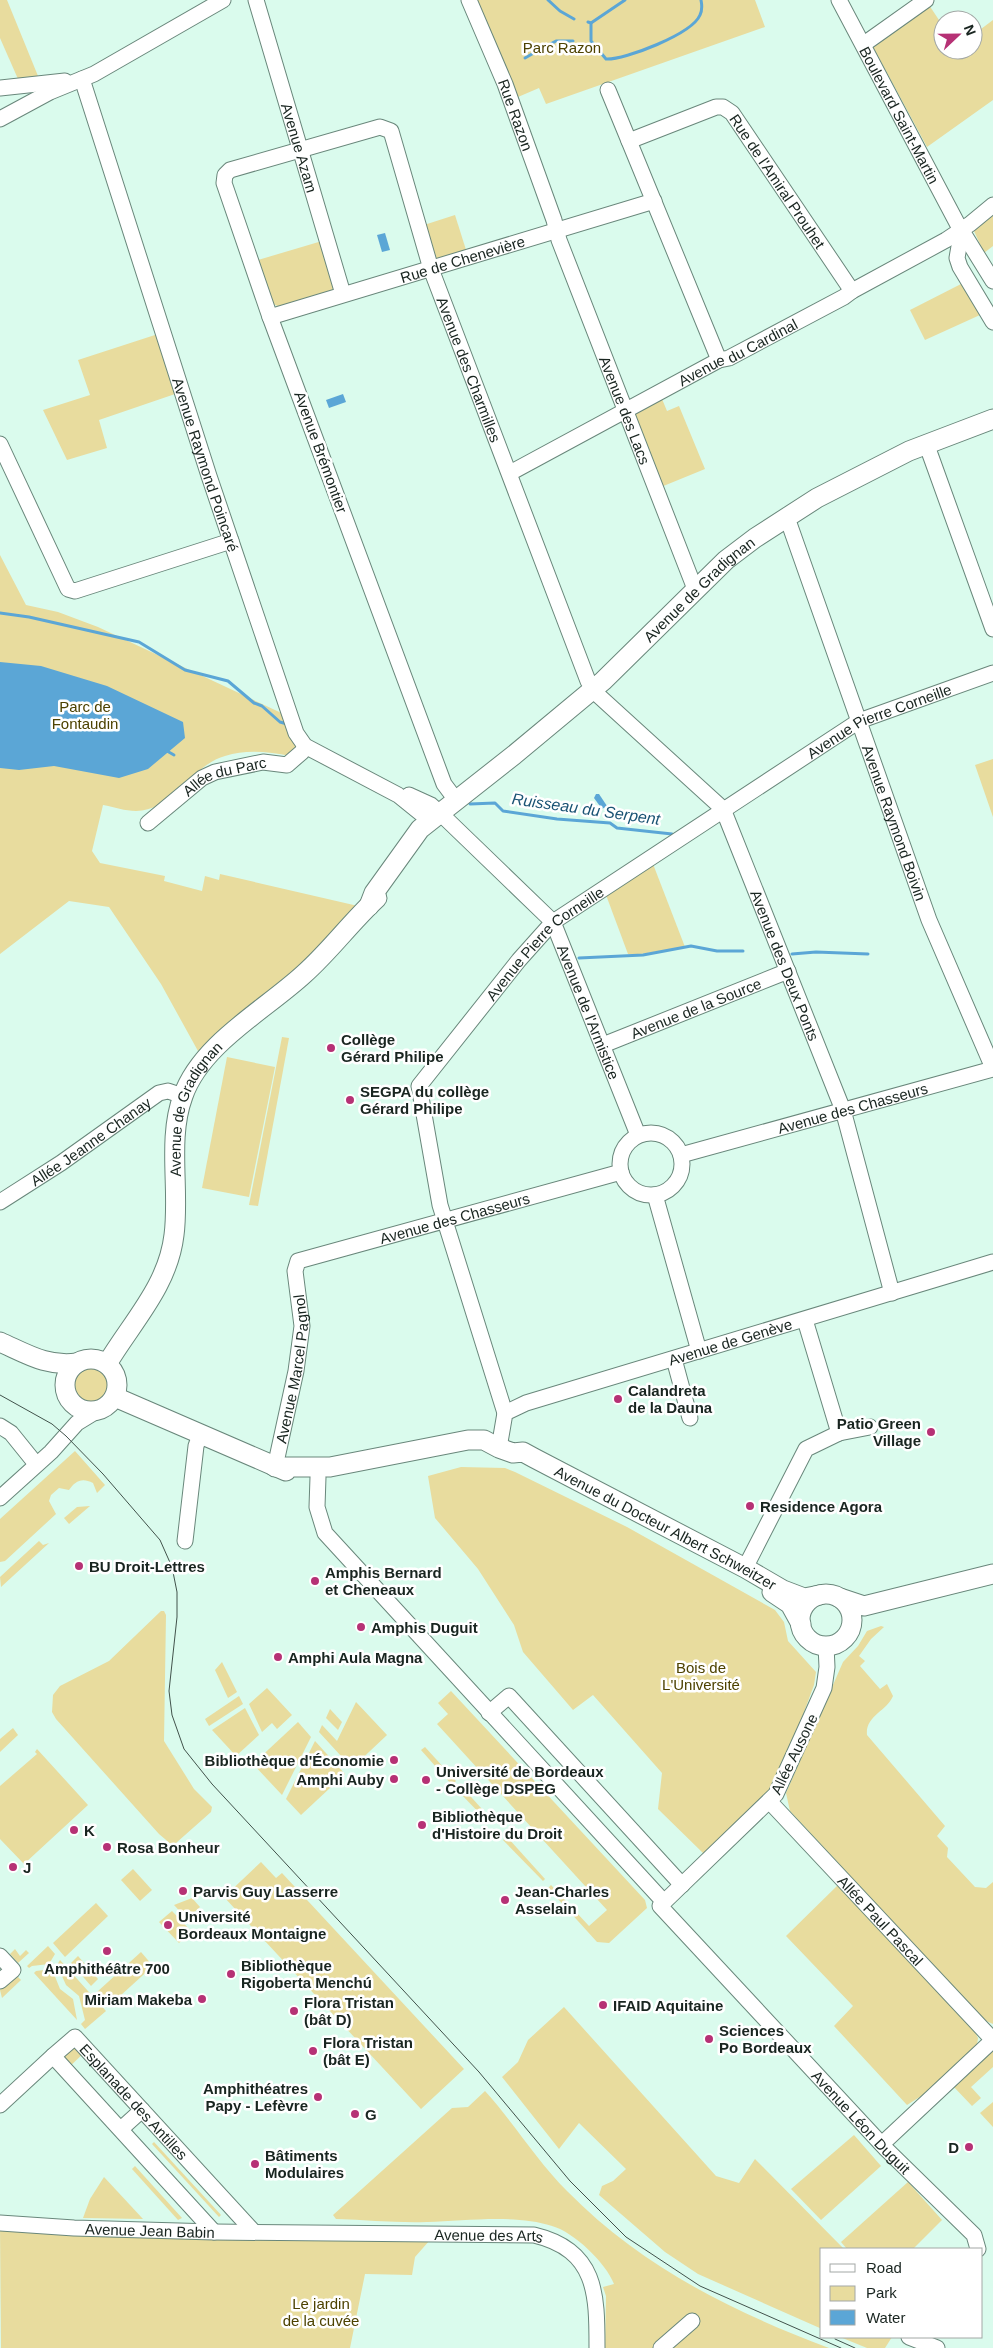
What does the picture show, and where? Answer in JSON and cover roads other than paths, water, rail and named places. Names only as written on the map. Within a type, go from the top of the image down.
[{"type":"main road","name":"Avenue de Gradignan","points":[[107,1364],[147,1307],[160,1283],[169,1258],[174,1235],[177,1128],[183,1096],[190,1079],[209,1055],[304,974],[384,892],[418,848],[440,813],[593,690],[726,560],[784,518],[817,498],[926,443],[993,419]]},
{"type":"main road","points":[[0,1342],[48,1363],[62,1365],[92,1359],[107,1364],[116,1375],[118,1382],[115,1397],[110,1404],[96,1412],[88,1412],[74,1406],[57,1380],[46,1371],[0,1350]]},
{"type":"main road","points":[[66,1393],[66,1376],[77,1363]]},
{"type":"main road","name":"Avenue du Docteur Albert Schweitzer","points":[[115,1397],[295,1475],[342,1477],[453,1450],[506,1450],[523,1452],[795,1595],[804,1598],[820,1595]]},
{"type":"main road","name":"Avenue du Docteur Albert Schweitzer","points":[[275,1467],[330,1467],[468,1440],[484,1440],[742,1574],[790,1604],[800,1624]]},
{"type":"main road","points":[[993,1574],[864,1606],[827,1594],[820,1595],[807,1602],[803,1609],[800,1624],[812,1642],[826,1646],[841,1642],[860,1619],[873,1612],[993,1580]]},
{"type":"main road","points":[[840,1598],[851,1612],[851,1630]]},
{"type":"street","points":[[0,88],[37,91],[82,79],[206,4],[223,0]]},
{"type":"street","name":"Avenue Azam","points":[[256,0],[343,294]]},
{"type":"street","name":"Rue Razon","points":[[469,0],[514,107],[557,231]]},
{"type":"street","name":"Boulevard Saint-Martin","points":[[839,0],[962,229],[993,282]]},
{"type":"street","points":[[864,44],[926,0]]},
{"type":"street","name":"Avenue Raymond Poincaré","points":[[82,79],[231,541],[296,733],[305,746]]},
{"type":"street","points":[[608,90],[719,360]]},
{"type":"street","points":[[0,119],[37,91]]},
{"type":"street","name":"Rue de l'Amiral Prouhet","points":[[629,141],[716,107],[723,107],[732,113],[852,291]]},
{"type":"street","name":"Avenue des Charmilles","points":[[301,150],[380,127],[391,131],[431,269],[593,690]]},
{"type":"street","name":"Avenue Brémontier","points":[[301,150],[230,170],[224,179],[270,317],[444,784],[456,800]]},
{"type":"street","name":"Rue de Chenevière","points":[[270,317],[654,201]]},
{"type":"street","name":"Avenue du Cardinal","points":[[510,473],[626,412],[719,360],[736,354],[844,297],[962,229],[993,205]]},
{"type":"street","points":[[962,229],[957,258],[960,267],[993,322]]},
{"type":"street","name":"Avenue des Lacs","points":[[557,231],[695,589]]},
{"type":"street","points":[[926,443],[993,629]]},
{"type":"street","points":[[0,444],[68,589],[75,592],[231,541]]},
{"type":"street","name":"Avenue Raymond Boivin","points":[[784,518],[790,526],[929,920],[993,1069]]},
{"type":"street","name":"Avenue Pierre Corneille","points":[[505,1412],[440,1205],[419,1086],[519,960],[552,922],[859,721],[993,673]]},
{"type":"street","name":"Avenue des Deux Ponts","points":[[593,690],[723,809],[843,1110],[892,1293]]},
{"type":"street","points":[[305,746],[398,795],[424,816],[440,813]]},
{"type":"street","name":"Allée du Parc","points":[[148,823],[209,775],[227,768],[263,762],[288,765],[302,752],[305,746]]},
{"type":"street","name":"Avenue de l'Armistice","points":[[440,813],[552,922],[638,1135]]},
{"type":"street","name":"Avenue de la Source","points":[[603,1045],[788,971]]},
{"type":"street","name":"Avenue des Chasseurs","points":[[681,1155],[993,1069]]},
{"type":"street","name":"Allée Jeanne Chanay","points":[[0,1202],[62,1163],[159,1093],[168,1091],[183,1096]]},
{"type":"street","points":[[651,1132],[661,1134],[676,1145],[681,1155],[682,1172],[677,1182],[665,1192],[655,1195],[645,1195],[635,1191],[625,1182],[621,1172],[620,1161],[623,1151],[629,1142],[638,1135],[651,1132]]},
{"type":"street","name":"Avenue des Chasseurs","points":[[294,1271],[298,1261],[306,1258],[621,1172]]},
{"type":"street","points":[[655,1195],[699,1351]]},
{"type":"street","name":"Avenue de Genève","points":[[505,1412],[526,1403],[993,1262]]},
{"type":"street","name":"Avenue Marcel Pagnol","points":[[275,1467],[296,1373],[302,1326],[294,1271]]},
{"type":"street","points":[[805,1320],[840,1433]]},
{"type":"street","points":[[674,1359],[690,1418]]},
{"type":"street","points":[[0,1498],[51,1452],[77,1423],[96,1412]]},
{"type":"street","points":[[505,1412],[502,1420],[506,1450]]},
{"type":"street","points":[[0,1426],[11,1433],[36,1464]]},
{"type":"street","points":[[745,1568],[806,1449],[840,1433],[870,1427]]},
{"type":"street","points":[[185,1541],[196,1446],[200,1434]]},
{"type":"street","name":"Avenue Léon Duguit","points":[[318,1477],[317,1507],[325,1533],[882,2144],[974,2235],[978,2248]]},
{"type":"street","name":"Allée Ausone","points":[[662,1904],[770,1802],[781,1786],[824,1688],[827,1667],[826,1646]]},
{"type":"street","points":[[489,1713],[510,1696],[682,1884]]},
{"type":"street","name":"Allée Paul Pascal","points":[[770,1802],[993,2040]]},
{"type":"street","points":[[0,1981],[13,1970],[1,1957]]},
{"type":"street","name":"Esplanade des Antilles","points":[[214,2232],[53,2056],[75,2037],[254,2231]]},
{"type":"street","points":[[882,2144],[993,2040]]},
{"type":"street","points":[[0,2105],[53,2056]]},
{"type":"street","points":[[121,2130],[142,2110]]},
{"type":"street","name":"Avenue Jean Babin","points":[[0,2224],[214,2232],[300,2232]]},
{"type":"street","name":"Avenue des Arts","points":[[300,2232],[523,2234],[545,2238],[572,2254],[591,2279],[596,2300],[598,2348]]},
{"type":"street","points":[[661,2348],[692,2321]]},
{"type":"street","points":[[912,2338],[937,2348]]},
{"type":"water","points":[[385,233],[390,250],[382,252],[377,235]]},
{"type":"water","points":[[343,394],[346,402],[329,408],[326,400]]},
{"type":"water","points":[[0,662],[41,666],[107,686],[183,722],[185,738],[148,769],[119,778],[54,766],[19,770],[0,768]]},
{"type":"water","points":[[596,794],[599,794],[607,806],[602,809],[594,798]]},
{"type":"waterway","points":[[548,0],[560,11],[574,19]]},
{"type":"waterway","points":[[591,23],[625,0]]},
{"type":"waterway","points":[[588,22],[591,23],[591,41],[606,59],[615,58],[642,51],[685,30],[700,15],[702,8],[701,0]]},
{"type":"waterway","points":[[539,50],[556,41],[573,41]]},
{"type":"waterway","points":[[525,58],[532,54]]},
{"type":"waterway","name":"Ruisseau du Serpent","points":[[0,613],[29,617],[139,642],[185,670],[228,681],[280,722],[287,724]]},
{"type":"waterway","name":"Ruisseau du Serpent","points":[[167,751],[174,755]]},
{"type":"waterway","name":"Ruisseau du Serpent","points":[[470,804],[495,803],[503,811],[557,819],[610,823],[617,828],[672,834]]},
{"type":"waterway","name":"Ruisseau du Serpent","points":[[579,958],[643,955],[691,946],[717,951],[743,951]]},
{"type":"waterway","name":"Ruisseau du Serpent","points":[[792,954],[816,952],[868,954]]},
{"type":"tram line","points":[[0,1395],[52,1424],[66,1436],[103,1474],[160,1540],[172,1567],[177,1592],[177,1617],[169,1691],[172,1715],[184,1749],[212,1784],[479,2072],[570,2181],[626,2237],[700,2286],[841,2348]]},
{"type":"tram line","points":[[835,2339],[855,2348]]},
{"type":"place","name":"Collège Gérard Philipe","points":[[331,1048]]},
{"type":"place","name":"SEGPA du collège Gérard Philipe","points":[[350,1100]]},
{"type":"place","name":"Calandreta de la Dauna","points":[[618,1399]]},
{"type":"place","name":"Patio Green Village","points":[[931,1432]]},
{"type":"place","name":"Residence Agora","points":[[750,1506]]},
{"type":"place","name":"BU Droit-Lettres","points":[[79,1566]]},
{"type":"place","name":"Amphis Bernard et Cheneaux","points":[[315,1581]]},
{"type":"place","name":"Amphis Duguit","points":[[361,1627]]},
{"type":"place","name":"Amphi Aula Magna","points":[[278,1657]]},
{"type":"place","name":"Bibliothèque d'Économie","points":[[394,1760]]},
{"type":"place","name":"Amphi Auby","points":[[394,1779]]},
{"type":"place","name":"Université de Bordeaux - Collège DSPEG","points":[[426,1780]]},
{"type":"place","name":"Bibliothèque d'Histoire du Droit","points":[[422,1825]]},
{"type":"place","name":"K","points":[[74,1830]]},
{"type":"place","name":"Rosa Bonheur","points":[[107,1847]]},
{"type":"place","name":"J","points":[[13,1867]]},
{"type":"place","name":"Parvis Guy Lasserre","points":[[183,1891]]},
{"type":"place","name":"Jean-Charles Asselain","points":[[505,1900]]},
{"type":"place","name":"Université Bordeaux Montaigne","points":[[168,1925]]},
{"type":"place","name":"Amphithéâtre 700","points":[[107,1951]]},
{"type":"place","name":"Bibliothèque Rigoberta Menchú","points":[[231,1974]]},
{"type":"place","name":"Miriam Makeba","points":[[202,1999]]},
{"type":"place","name":"IFAID Aquitaine","points":[[603,2005]]},
{"type":"place","name":"Flora Tristan (bât D)","points":[[294,2011]]},
{"type":"place","name":"Sciences Po Bordeaux","points":[[709,2039]]},
{"type":"place","name":"Flora Tristan (bât E)","points":[[313,2051]]},
{"type":"place","name":"Amphithéatres Papy - Lefèvre","points":[[318,2097]]},
{"type":"place","name":"G","points":[[355,2114]]},
{"type":"place","name":"D","points":[[969,2147]]},
{"type":"place","name":"Bâtiments Modulaires","points":[[255,2164]]},
{"type":"park label","name":"Parc Razon","points":[[562,47]]},
{"type":"park label","name":"Parc de Fontaudin","points":[[85,714]]},
{"type":"park label","name":"Bois de L'Université","points":[[701,1676]]},
{"type":"park label","name":"Le jardin de la cuvée","points":[[321,2312]]}]
